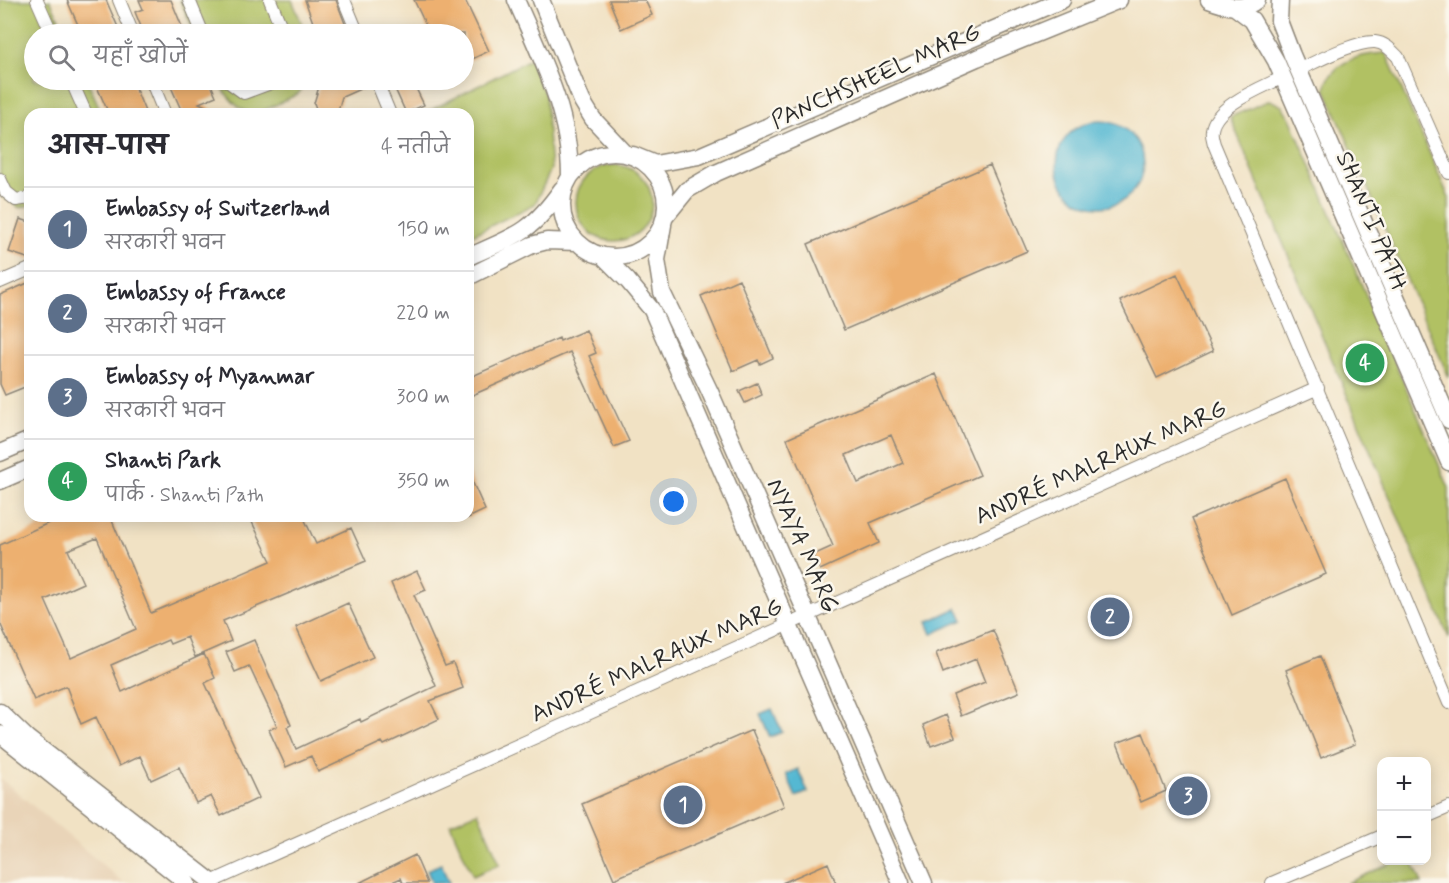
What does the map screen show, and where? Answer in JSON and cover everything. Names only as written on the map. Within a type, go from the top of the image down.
[{"type":"main road","points":[[516,0],[562,115],[570,154],[568,180],[561,205],[566,225],[577,242],[589,251],[603,256],[621,257],[638,252],[653,240],[664,221],[667,202],[664,187],[657,173],[646,162],[629,154],[593,119],[582,101],[541,0]]},
{"type":"main road","points":[[474,254],[520,234],[539,220],[580,164],[594,156],[609,152],[629,154],[655,164],[699,156],[1062,0]]},
{"type":"main road","name":"PANCHSHEEL MARG","points":[[664,221],[687,190],[716,173],[977,58],[1119,0]]},
{"type":"main road","points":[[1209,0],[1236,8],[1252,4],[1257,0]]},
{"type":"main road","name":"SHANTI PATH","points":[[1280,0],[1279,21],[1449,420]]},
{"type":"main road","name":"SHANTI PATH","points":[[1236,8],[1252,20],[1283,77],[1449,462]]},
{"type":"main road","name":"NYAYA MARG","points":[[664,221],[657,260],[662,292],[710,392],[924,883]]},
{"type":"main road","points":[[474,274],[532,245],[547,240],[577,242]]},
{"type":"main road","name":"NYAYA MARG","points":[[603,256],[652,310],[901,883]]},
{"type":"main road","points":[[0,453],[24,443]]},
{"type":"main road","points":[[0,481],[24,471]]},
{"type":"main road","points":[[0,712],[27,738],[211,883]]},
{"type":"main road","points":[[0,734],[187,883]]},
{"type":"street","points":[[37,0],[48,24]]},
{"type":"street","points":[[119,0],[129,24]]},
{"type":"street","points":[[189,0],[199,24]]},
{"type":"street","points":[[270,0],[280,24]]},
{"type":"street","points":[[344,0],[354,24]]},
{"type":"street","points":[[1300,69],[1357,46],[1374,42],[1387,46],[1398,57],[1449,173]]},
{"type":"street","points":[[1283,77],[1237,101],[1219,115],[1212,129],[1214,144],[1449,703]]},
{"type":"street","points":[[75,90],[83,108]]},
{"type":"street","points":[[155,90],[163,108]]},
{"type":"street","points":[[380,90],[388,108]]},
{"type":"street","points":[[0,179],[6,192],[16,200],[24,199]]},
{"type":"street","points":[[0,282],[24,272]]},
{"type":"street","name":"ANDRÉ MALRAUX MARG","points":[[211,883],[1318,388]]},
{"type":"street","points":[[1431,815],[1449,807]]},
{"type":"street","points":[[1272,883],[1377,838]]},
{"type":"shaded area","points":[[0,778],[124,883],[0,883]]},
{"type":"green space","points":[[0,0],[50,0],[61,24],[24,24],[24,90],[91,90],[99,108],[24,108],[24,207],[20,208],[0,195]]},
{"type":"green space","points":[[180,0],[292,0],[302,24],[191,24]]},
{"type":"green space","points":[[1386,53],[1449,198],[1449,378],[1325,88],[1334,71],[1341,65],[1358,57]]},
{"type":"green space","points":[[530,59],[545,95],[551,169],[535,204],[474,234],[474,108],[435,108],[474,90],[474,88]]},
{"type":"green space","points":[[301,90],[298,94],[269,108],[240,108],[225,91]]},
{"type":"green space","points":[[1270,100],[1282,106],[1290,118],[1449,488],[1449,638],[1230,117]]},
{"type":"green space","points":[[607,165],[621,165],[635,171],[646,182],[652,196],[649,218],[641,230],[621,241],[607,241],[593,235],[582,224],[576,210],[576,196],[582,182],[593,171]]},
{"type":"green space","points":[[478,812],[500,864],[473,876],[450,824]]},
{"type":"green space","points":[[1388,865],[1414,865],[1422,883],[1347,883]]},
{"type":"water","points":[[1100,121],[1124,128],[1136,140],[1143,164],[1136,188],[1124,200],[1100,207],[1076,200],[1064,188],[1057,164],[1064,140],[1076,128]]},
{"type":"water","points":[[957,608],[963,620],[932,634],[927,622]]},
{"type":"water","points":[[772,709],[782,732],[770,737],[760,714]]},
{"type":"water","points":[[798,769],[808,792],[796,797],[786,774]]},
{"type":"water","points":[[441,864],[449,883],[432,883],[427,870]]},
{"type":"building","points":[[67,0],[106,0],[117,24],[78,24]]},
{"type":"building","points":[[139,0],[171,0],[181,24],[140,24],[135,12],[143,9]]},
{"type":"building","points":[[305,0],[336,0],[345,24],[313,24]]},
{"type":"building","points":[[414,0],[465,0],[489,51],[474,58],[474,24],[425,24]]},
{"type":"building","points":[[609,0],[645,0],[652,15],[621,29]]},
{"type":"building","points":[[98,90],[136,90],[144,108],[106,108]]},
{"type":"building","points":[[172,90],[213,90],[216,96],[199,103],[209,108],[180,108]]},
{"type":"building","points":[[318,90],[358,90],[342,97],[339,108],[316,108],[314,103]]},
{"type":"building","points":[[396,90],[417,90],[424,105],[417,108],[404,108]]},
{"type":"building","points":[[990,165],[1027,251],[844,330],[808,244]]},
{"type":"building","points":[[20,219],[24,220],[24,257],[9,252]]},
{"type":"building","points":[[1177,274],[1213,351],[1157,378],[1120,301]]},
{"type":"building","points":[[739,279],[773,358],[760,364],[758,360],[733,371],[701,296]]},
{"type":"building","points":[[24,285],[24,387],[5,395],[0,384],[0,295]]},
{"type":"building","points":[[586,330],[596,353],[589,356],[629,441],[614,447],[570,352],[474,394],[474,375],[559,338],[560,341]]},
{"type":"building","points":[[936,374],[980,475],[870,523],[879,543],[820,570],[813,555],[833,546],[787,439]],"holes":[[[891,435],[903,463],[858,483],[846,455]]]},
{"type":"building","points":[[757,383],[762,395],[745,403],[739,391]]},
{"type":"building","points":[[1285,478],[1326,574],[1232,615],[1191,519]]},
{"type":"building","points":[[474,485],[485,510],[474,515]]},
{"type":"building","points":[[51,522],[113,522],[151,613],[271,561],[252,522],[306,522],[316,544],[351,528],[366,561],[223,621],[231,641],[195,657],[187,637],[170,644],[168,640],[111,665],[122,692],[204,654],[215,678],[205,683],[259,798],[221,816],[211,796],[196,803],[179,767],[151,780],[140,756],[119,766],[96,717],[81,724],[66,686],[34,700],[0,623],[0,545]],"holes":[[[97,538],[136,629],[71,658],[45,600],[83,583],[68,550]]]},
{"type":"building","points":[[417,571],[426,590],[414,595],[445,666],[453,663],[463,688],[430,701],[439,719],[384,745],[382,742],[318,772],[311,756],[286,767],[269,730],[277,726],[249,666],[235,672],[226,652],[254,640],[291,725],[287,727],[296,749],[360,719],[361,722],[436,686],[391,583]]},
{"type":"building","points":[[348,603],[373,657],[321,681],[296,627]]},
{"type":"building","points":[[993,630],[1019,692],[961,716],[953,695],[985,682],[976,659],[943,673],[936,653]]},
{"type":"building","points":[[1320,656],[1355,744],[1321,758],[1286,670]]},
{"type":"building","points":[[946,715],[955,737],[931,746],[923,725]]},
{"type":"building","points":[[752,730],[784,806],[614,879],[582,804]]},
{"type":"building","points":[[1143,733],[1166,791],[1141,802],[1117,743]]},
{"type":"building","points":[[415,855],[427,883],[403,883],[401,878],[390,883],[359,883]]},
{"type":"building","points":[[828,863],[836,883],[782,883]]},
{"type":"place","name":"Shanti Park","points":[[1365,363]]},
{"type":"place","name":"Embassy of France","points":[[1110,617]]},
{"type":"place","name":"Embassy of Myanmar","points":[[1188,796]]},
{"type":"place","name":"Embassy of Switzerland","points":[[683,805]]}]
